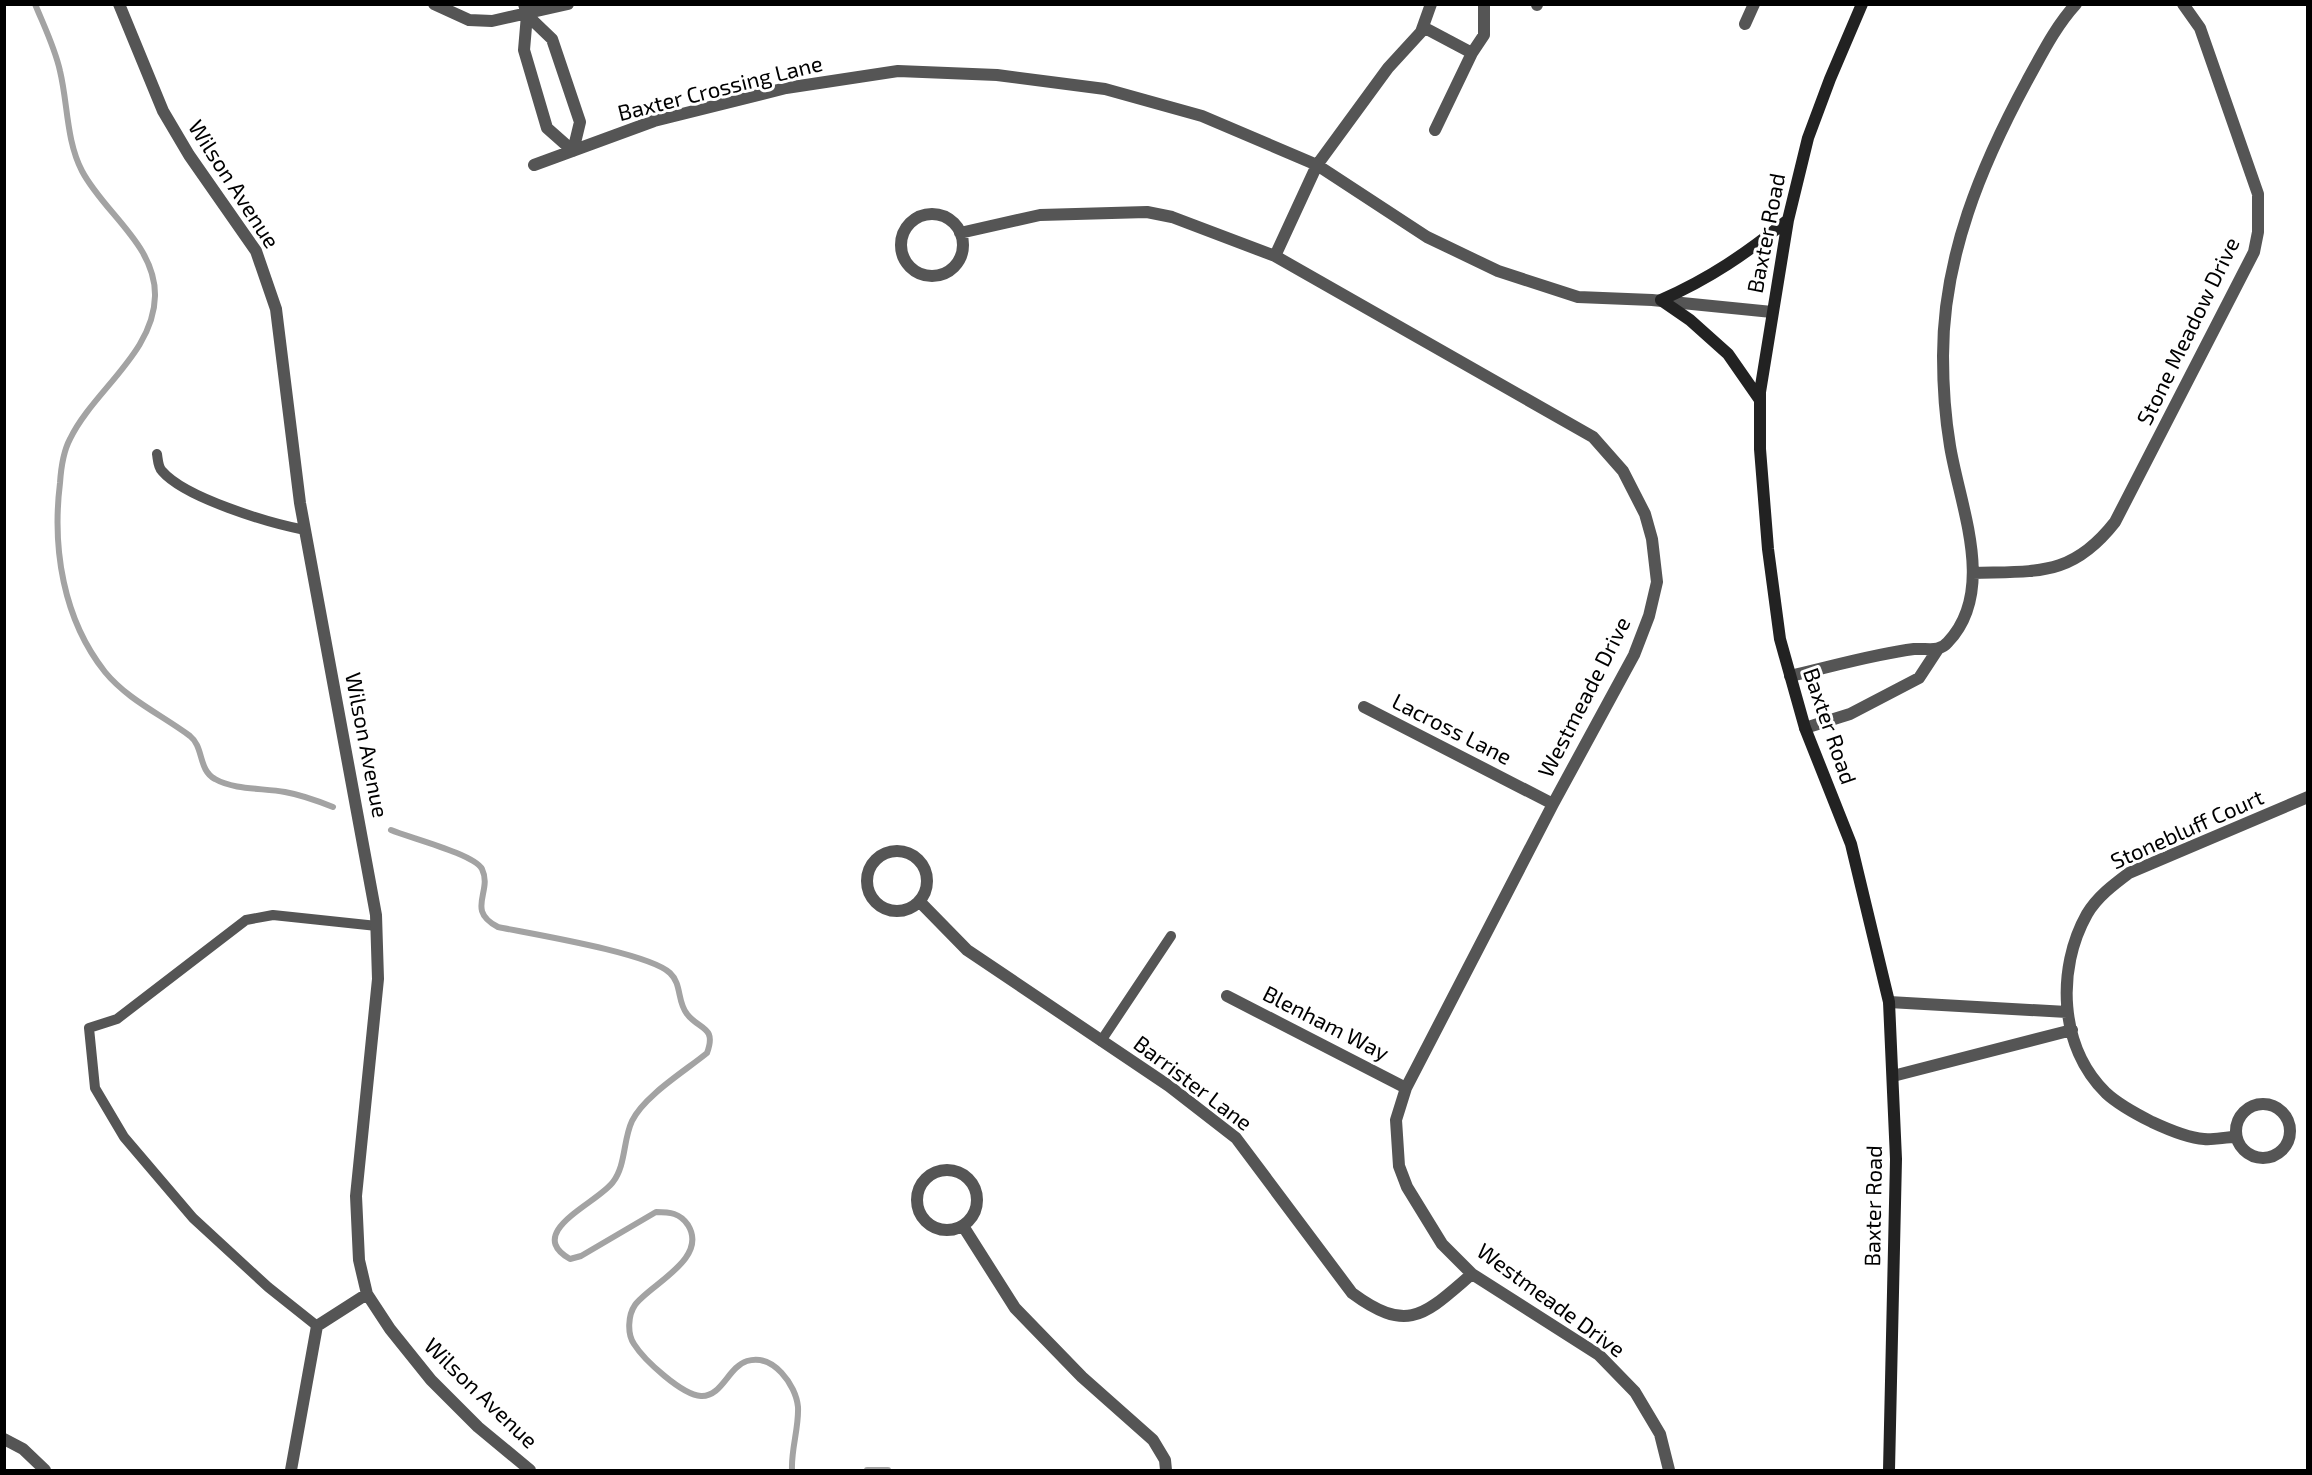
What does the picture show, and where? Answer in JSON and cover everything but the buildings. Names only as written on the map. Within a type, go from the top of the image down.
[{"type":"main road","name":"Baxter Road","points":[[1862,4],[1808,138],[1788,220],[1760,400],[1760,449],[1768,549],[1780,639],[1805,728],[1851,844],[1889,1002],[1896,1159],[1888,1470]]},
{"type":"main road","points":[[1661,300],[1704,281],[1747,253],[1788,220]]},
{"type":"main road","points":[[1661,300],[1690,320],[1728,354],[1760,400]]},
{"type":"street","name":"Wilson Avenue","points":[[119,4],[163,111],[189,155],[256,251],[276,309],[291,448],[377,926],[378,979],[375,1023],[356,1196],[359,1260],[367,1294],[390,1329],[431,1380],[478,1427],[530,1470]]},
{"type":"street","points":[[434,4],[470,20],[492,21],[525,10],[568,4]]},
{"type":"street","points":[[1275,256],[1317,165],[1388,68],[1423,27],[1431,4]]},
{"type":"street","points":[[1435,130],[1472,53],[1484,35],[1484,4]]},
{"type":"street","points":[[1745,24],[1754,4]]},
{"type":"street","points":[[1805,728],[1850,714],[1919,678],[1938,649],[1947,644],[1969,609],[1974,573],[1944,400],[1943,353],[1952,271],[1964,222],[2001,128],[2058,27],[2076,4]]},
{"type":"street","name":"Stone Meadow Drive","points":[[1974,573],[2042,571],[2063,565],[2097,545],[2115,522],[2125,504],[2254,252],[2258,232],[2258,194],[2200,27],[2183,4]]},
{"type":"street","points":[[525,10],[552,39],[580,122],[573,151],[547,128],[524,50],[525,10]]},
{"type":"street","points":[[1423,27],[1472,53]]},
{"type":"street","name":"Baxter Crossing Lane","points":[[534,165],[654,121],[775,91],[898,70],[997,75],[1105,89],[1202,116],[1317,165],[1427,237],[1498,271],[1578,297],[1661,300],[1772,312]]},
{"type":"street","name":"Westmeade Drive","points":[[960,233],[1040,215],[1147,212],[1172,217],[1275,256],[1593,437],[1623,471],[1635,490],[1652,539],[1657,582],[1649,616],[1634,654],[1553,804],[1406,1088],[1396,1120],[1400,1166],[1407,1187],[1442,1244],[1472,1274],[1599,1355],[1635,1392],[1660,1434],[1669,1470]]},
{"type":"street","points":[[939,215],[955,225],[960,233],[963,242],[959,261],[944,274],[934,276],[915,271],[903,255],[901,246],[906,228],[921,216],[939,215]]},
{"type":"street","points":[[1790,676],[1914,649],[1938,649]]},
{"type":"street","name":"Lacross Lane","points":[[1364,707],[1553,804]]},
{"type":"street","name":"Stonebluff Court","points":[[2236,1137],[2203,1139],[2164,1128],[2132,1113],[2105,1092],[2085,1064],[2067,1012],[2066,983],[2071,951],[2087,914],[2105,891],[2129,873],[2307,797]]},
{"type":"street","points":[[891,852],[909,854],[917,859],[923,866],[927,884],[919,901],[902,911],[881,907],[873,900],[867,881],[874,862],[891,852]]},
{"type":"street","name":"Barrister Lane","points":[[919,901],[967,950],[1169,1086],[1236,1138],[1352,1293],[1370,1306],[1390,1316],[1411,1317],[1434,1306],[1472,1274]]},
{"type":"street","name":"Blenham Way","points":[[1227,996],[1406,1088]]},
{"type":"street","points":[[1889,1002],[2067,1012]]},
{"type":"street","points":[[1893,1076],[2072,1030]]},
{"type":"street","points":[[2271,1105],[2286,1116],[2290,1125],[2288,1143],[2276,1156],[2268,1158],[2251,1156],[2239,1145],[2236,1137],[2238,1118],[2252,1106],[2271,1105]]},
{"type":"street","points":[[949,1169],[959,1171],[974,1184],[978,1202],[976,1212],[963,1226],[943,1230],[925,1220],[919,1212],[918,1191],[930,1174],[949,1169]]},
{"type":"street","points":[[963,1226],[1015,1308],[1082,1377],[1154,1440],[1165,1460],[1166,1470]]},
{"type":"street","points":[[291,1470],[317,1326],[367,1294]]},
{"type":"street","points":[[4,1438],[23,1449],[45,1470]]},
{"type":"lane","points":[[157,453],[160,469],[176,484],[270,523],[305,530]]},
{"type":"lane","points":[[317,1326],[268,1287],[193,1218],[124,1137],[95,1088],[89,1028],[117,1019],[246,920],[273,915],[377,926]]},
{"type":"lane","points":[[1101,1041],[1171,936]]},
{"type":"waterway","points":[[35,4],[58,62],[70,134],[77,159],[91,186],[138,245],[153,278],[155,296],[152,317],[145,336],[134,354],[80,421],[64,455],[58,508],[58,532],[64,582],[70,606],[79,629],[105,672],[124,691],[190,736],[197,746],[206,770],[215,779],[240,787],[291,793],[333,807]]},
{"type":"waterway","points":[[391,830],[455,852],[477,863],[484,877],[481,907],[483,914],[488,921],[498,927],[562,939],[639,958],[658,966],[674,977],[687,1014],[708,1033],[710,1044],[707,1053],[646,1102],[629,1128],[620,1168],[613,1182],[568,1218],[559,1228],[555,1239],[558,1249],[570,1259],[581,1256],[656,1212],[666,1212],[682,1218],[688,1225],[692,1237],[691,1249],[675,1270],[635,1305],[629,1324],[632,1340],[646,1359],[664,1376],[684,1390],[701,1396],[714,1392],[740,1364],[747,1361],[757,1360],[774,1366],[793,1389],[798,1407],[792,1470]]},
{"type":"waterway","points":[[867,1470],[888,1470]]}]
